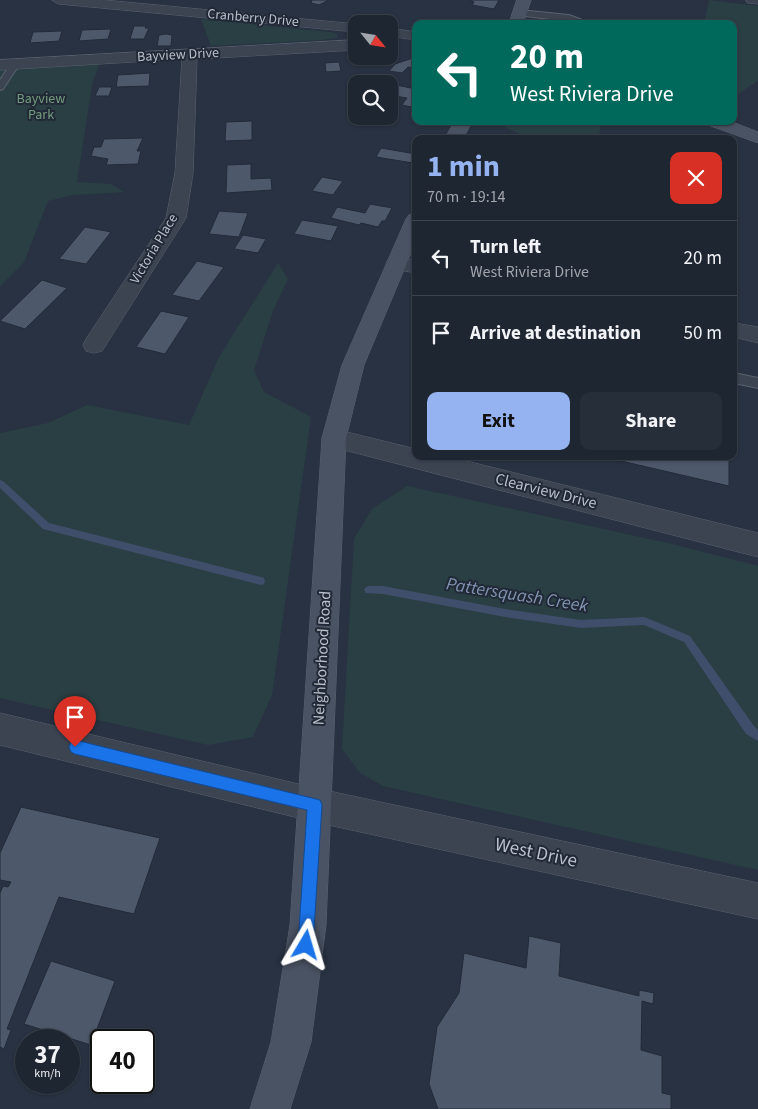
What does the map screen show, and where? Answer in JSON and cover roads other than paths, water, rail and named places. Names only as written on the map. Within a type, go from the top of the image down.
[{"type":"street","name":"Cranberry Drive","points":[[59,0],[348,27]]},
{"type":"street","points":[[753,0],[758,0]]},
{"type":"street","points":[[398,33],[412,35]]},
{"type":"street","points":[[398,43],[412,42]]},
{"type":"street","name":"Bayview Drive","points":[[7,65],[348,45]]},
{"type":"street","name":"Victoria Place","points":[[94,345],[176,218],[184,173],[190,54]]},
{"type":"street","points":[[725,125],[757,137]]},
{"type":"street","name":"Neighborhood Road","points":[[270,1109],[291,1042],[308,925],[334,438],[353,365],[406,265],[412,237]]},
{"type":"street","points":[[737,331],[758,335]]},
{"type":"street","name":"Clearview Drive","points":[[334,438],[412,458]]},
{"type":"street","name":"Clearview Drive","points":[[421,460],[758,545]]},
{"type":"street","name":"West Drive","points":[[0,729],[315,805],[758,901]]},
{"type":"lane","points":[[520,12],[576,20]]},
{"type":"lane","points":[[0,87],[7,65]]},
{"type":"lane","points":[[737,379],[758,383]]},
{"type":"waterway","name":"Pattersquash Creek","points":[[0,483],[46,526],[261,581]]},
{"type":"waterway","name":"Pattersquash Creek","points":[[369,590],[383,590],[505,613],[581,624],[644,621],[687,639],[750,730],[758,736]]},
{"type":"park label","name":"Bayview Park","points":[[41,108]]}]
